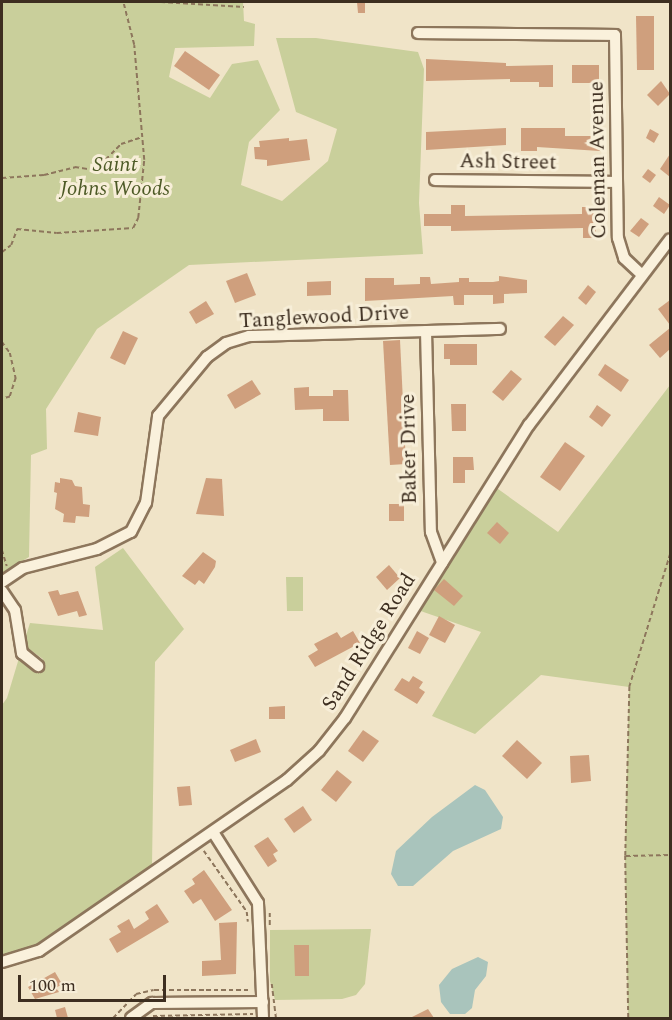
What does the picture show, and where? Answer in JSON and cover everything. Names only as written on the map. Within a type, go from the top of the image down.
[{"type":"street","name":"Coleman Avenue","points":[[418,33],[615,35],[620,250],[629,264],[642,275]]},
{"type":"street","name":"Ash Street","points":[[435,180],[617,182]]},
{"type":"street","name":"Sand Ridge Road","points":[[2,962],[39,951],[287,780],[319,752],[345,718],[529,425],[670,238]]},
{"type":"street","name":"Tanglewood Drive","points":[[6,579],[38,563],[104,547],[131,532],[146,503],[158,416],[207,357],[226,343],[249,336],[500,329]]},
{"type":"street","name":"Baker Drive","points":[[426,331],[431,532],[442,563]]},
{"type":"street","points":[[2,591],[15,610],[22,653],[38,666]]},
{"type":"street","points":[[213,832],[258,903],[263,1016]]},
{"type":"street","points":[[131,1018],[152,1004],[263,1002]]},
{"type":"path","points":[[2,252],[10,245],[17,229],[57,233],[133,228],[141,196],[142,138],[134,45],[123,2]]},
{"type":"path","points":[[161,2],[244,7]]},
{"type":"path","points":[[2,178],[44,175],[75,167],[95,170],[120,144],[142,138]]},
{"type":"path","points":[[2,342],[10,353],[16,378],[10,397],[2,399]]},
{"type":"path","points":[[2,550],[6,579]]},
{"type":"path","points":[[628,1018],[625,856],[629,687],[670,554]]},
{"type":"path","points":[[198,843],[247,912],[248,923]]},
{"type":"path","points":[[625,856],[670,855]]},
{"type":"path","points":[[251,990],[252,1018]]},
{"type":"path","points":[[147,1018],[252,1014],[263,1016],[275,1013]]},
{"type":"green space","name":"Saint Johns Woods","points":[[2,2],[243,2],[244,21],[255,24],[254,46],[175,48],[169,77],[210,98],[232,64],[258,60],[280,110],[249,142],[241,185],[282,201],[328,161],[337,129],[296,112],[276,38],[316,38],[418,52],[424,69],[419,203],[423,254],[189,265],[97,329],[46,409],[47,449],[31,455],[29,557],[2,573]]},
{"type":"green space","points":[[670,385],[670,1018],[628,1018],[625,856],[629,687],[541,675],[475,734],[432,716],[481,632],[412,608],[491,484],[558,532]]},
{"type":"green space","points":[[123,548],[184,629],[155,662],[152,866],[50,938],[2,959],[2,705],[7,698],[19,658],[39,671],[43,659],[23,645],[30,623],[103,630],[95,567]]},
{"type":"green space","points":[[286,577],[303,577],[303,611],[287,611]]},
{"type":"green space","points":[[371,929],[365,984],[356,995],[342,999],[275,1000],[270,981],[270,930]]},
{"type":"water","points":[[475,785],[485,790],[503,817],[501,829],[453,851],[413,886],[398,886],[391,874],[396,851],[432,817]]},
{"type":"water","points":[[478,957],[488,962],[486,976],[475,990],[472,1008],[465,1014],[450,1014],[441,1002],[439,985],[452,969]]},
{"type":"building","points":[[357,2],[365,2],[365,13],[358,13]]},
{"type":"building","points":[[636,16],[654,16],[654,70],[637,70]]},
{"type":"building","points":[[185,51],[220,75],[209,90],[174,66]]},
{"type":"building","points":[[426,59],[506,63],[506,66],[553,65],[553,87],[539,87],[539,82],[510,82],[510,79],[426,81]]},
{"type":"building","points":[[572,65],[599,65],[599,83],[572,83]]},
{"type":"building","points":[[661,81],[670,94],[658,106],[647,95]]},
{"type":"building","points":[[506,128],[506,145],[426,150],[426,132]]},
{"type":"building","points":[[521,128],[565,128],[565,136],[600,136],[600,151],[537,147],[537,151],[521,151]]},
{"type":"building","points":[[650,129],[659,134],[654,143],[646,138]]},
{"type":"building","points":[[289,138],[289,141],[307,139],[310,160],[267,166],[267,160],[255,159],[254,147],[260,147],[259,141]]},
{"type":"building","points":[[670,154],[670,177],[660,169]]},
{"type":"building","points":[[648,169],[656,175],[650,183],[642,177]]},
{"type":"building","points":[[659,197],[670,205],[664,214],[653,206]]},
{"type":"building","points":[[451,205],[465,205],[465,216],[582,214],[582,207],[596,207],[596,238],[583,238],[583,228],[451,231],[451,226],[424,226],[424,214],[451,214]]},
{"type":"building","points":[[641,218],[649,224],[639,237],[630,231]]},
{"type":"building","points":[[247,273],[256,295],[235,303],[226,281]]},
{"type":"building","points":[[499,276],[527,280],[527,293],[504,294],[504,303],[493,304],[493,295],[464,295],[464,305],[454,305],[453,296],[365,301],[365,278],[394,278],[394,285],[420,284],[420,277],[430,277],[431,284],[459,282],[459,278],[469,278],[469,282],[493,282],[499,281]]},
{"type":"building","points":[[331,281],[331,295],[307,296],[307,282]]},
{"type":"building","points":[[588,285],[596,292],[586,305],[578,298]]},
{"type":"building","points":[[670,300],[670,325],[658,309]]},
{"type":"building","points":[[206,301],[214,314],[196,324],[189,312]]},
{"type":"building","points":[[563,316],[574,325],[555,346],[544,337]]},
{"type":"building","points":[[670,328],[670,349],[660,358],[649,345]]},
{"type":"building","points":[[123,331],[138,338],[125,365],[110,358]]},
{"type":"building","points":[[400,340],[406,464],[390,465],[383,341]]},
{"type":"building","points":[[444,344],[477,344],[477,365],[450,365],[450,359],[444,359]]},
{"type":"building","points":[[605,364],[629,380],[621,392],[598,375]]},
{"type":"building","points":[[511,370],[522,379],[503,401],[492,392]]},
{"type":"building","points":[[252,380],[261,394],[235,409],[227,395]]},
{"type":"building","points":[[309,387],[309,396],[333,396],[333,390],[348,390],[349,421],[323,421],[323,409],[295,410],[294,388]]},
{"type":"building","points":[[451,404],[466,404],[466,431],[452,431]]},
{"type":"building","points":[[597,405],[611,415],[602,427],[589,417]]},
{"type":"building","points":[[78,412],[101,417],[98,436],[74,432]]},
{"type":"building","points":[[565,442],[585,456],[560,491],[540,477]]},
{"type":"building","points":[[453,457],[473,457],[474,470],[465,470],[465,483],[453,483]]},
{"type":"building","points":[[60,478],[72,480],[75,486],[82,487],[83,504],[90,505],[89,517],[76,516],[75,523],[63,522],[64,514],[55,509],[57,493],[54,492],[55,482],[60,483]]},
{"type":"building","points":[[206,478],[222,479],[224,516],[196,514]]},
{"type":"building","points":[[389,504],[404,504],[404,521],[389,521]]},
{"type":"building","points":[[497,522],[509,533],[500,544],[487,533]]},
{"type":"building","points":[[203,552],[216,561],[215,567],[204,584],[199,580],[195,585],[182,576]]},
{"type":"building","points":[[389,565],[400,578],[387,590],[376,577]]},
{"type":"building","points":[[444,579],[463,596],[454,606],[434,590]]},
{"type":"building","points":[[58,590],[60,595],[78,591],[87,615],[79,617],[77,611],[58,616],[48,592]]},
{"type":"building","points":[[439,616],[455,625],[445,643],[429,635]]},
{"type":"building","points":[[353,631],[360,643],[315,667],[308,656],[318,650],[314,644],[337,632],[341,638]]},
{"type":"building","points":[[417,631],[429,638],[420,654],[408,648]]},
{"type":"building","points":[[413,676],[423,682],[419,688],[425,692],[417,704],[394,690],[402,678],[409,682]]},
{"type":"building","points":[[285,706],[285,719],[269,719],[269,707]]},
{"type":"building","points":[[363,730],[379,741],[363,762],[348,751]]},
{"type":"building","points":[[256,739],[261,752],[235,762],[230,750]]},
{"type":"building","points":[[517,740],[542,763],[527,779],[502,756]]},
{"type":"building","points":[[589,755],[591,781],[571,783],[570,756]]},
{"type":"building","points":[[337,770],[352,782],[336,802],[321,790]]},
{"type":"building","points":[[190,786],[192,805],[179,806],[177,787]]},
{"type":"building","points":[[303,806],[312,820],[294,833],[284,819]]},
{"type":"building","points":[[268,837],[278,851],[273,854],[277,861],[268,867],[254,846]]},
{"type":"building","points":[[204,870],[232,910],[215,921],[201,899],[193,904],[184,891],[195,884],[192,879]]},
{"type":"building","points":[[157,904],[169,922],[117,953],[109,939],[121,932],[117,926],[129,919],[134,929],[149,919],[145,912]]},
{"type":"building","points":[[237,922],[236,974],[202,976],[202,961],[221,960],[219,923]]},
{"type":"building","points":[[294,945],[309,945],[309,976],[295,976]]},
{"type":"building","points":[[55,972],[62,984],[56,988],[59,992],[35,999],[28,987]]},
{"type":"building","points":[[65,1007],[68,1018],[57,1018],[55,1010]]},
{"type":"building","points":[[428,1009],[434,1018],[410,1018]]}]
